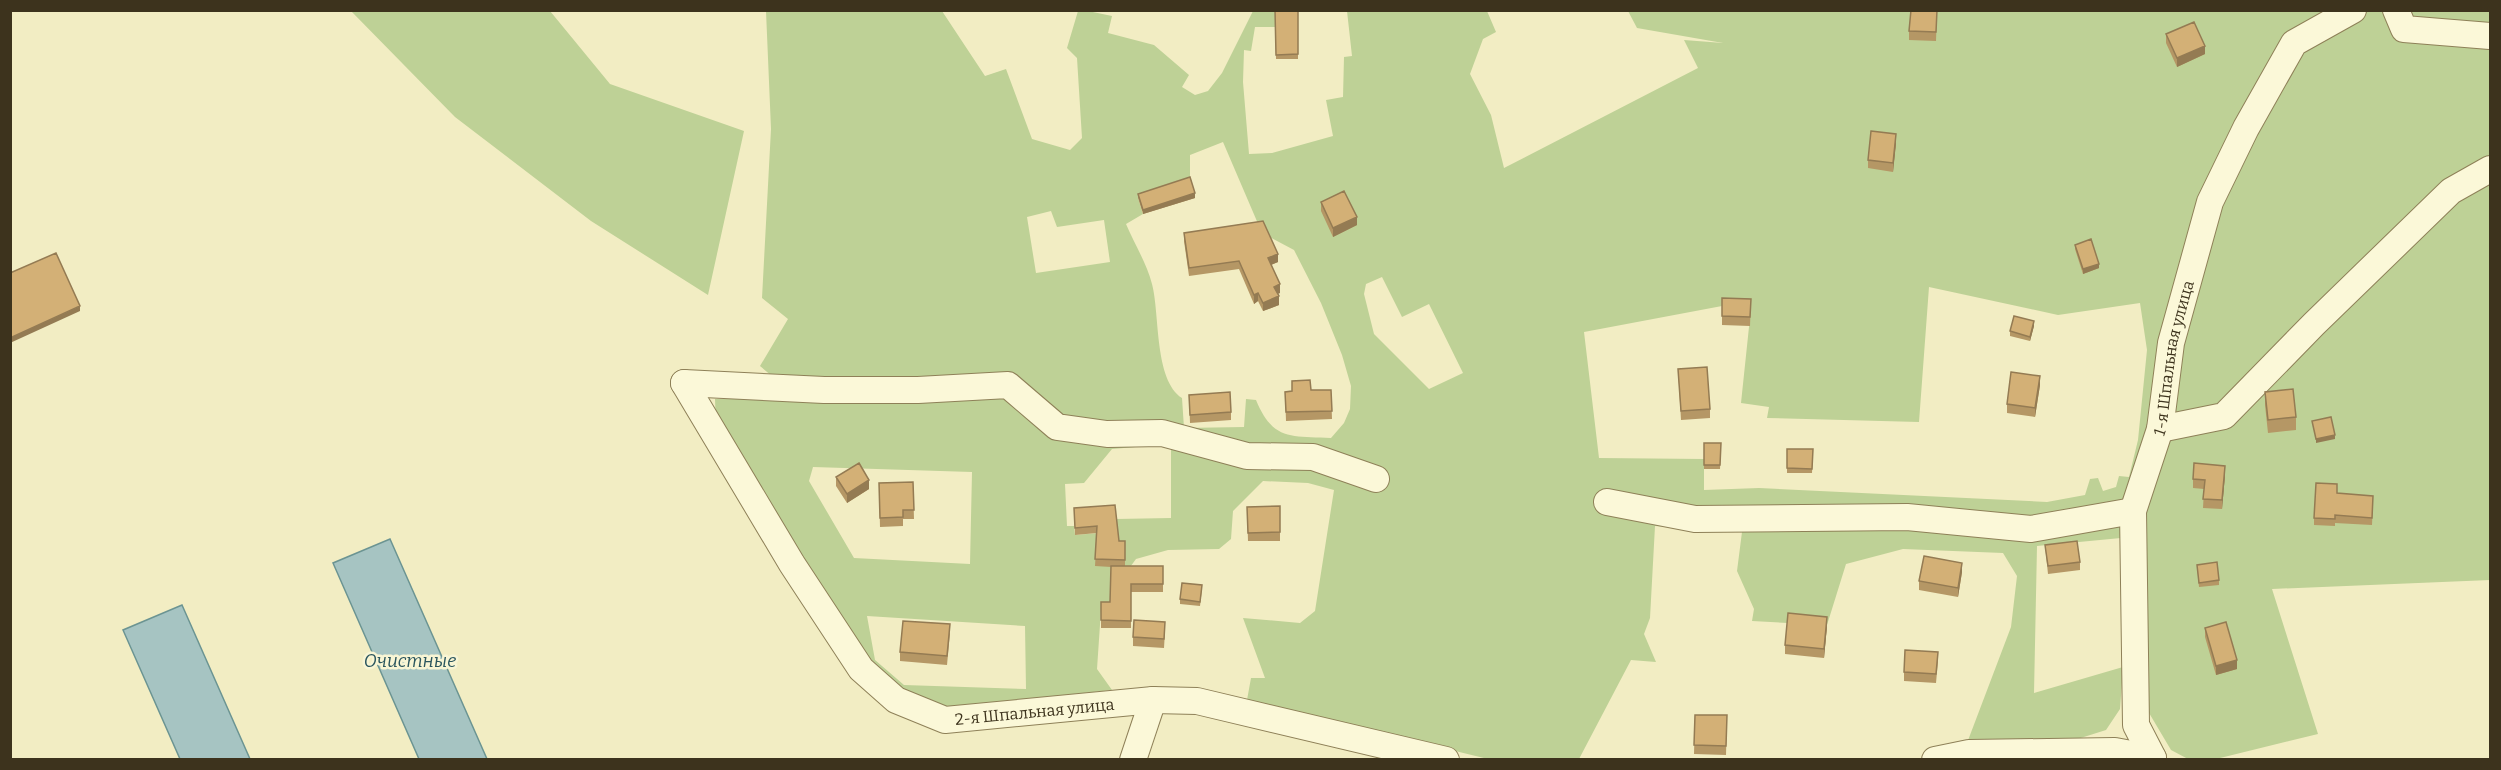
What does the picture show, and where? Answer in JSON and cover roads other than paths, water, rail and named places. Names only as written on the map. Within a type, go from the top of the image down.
[{"type":"street","name":"1-я Шпальная улица","points":[[2153,758],[2136,725],[2133,511],[2160,429],[2172,343],[2210,202],[2246,128],[2294,43],[2353,10]]},
{"type":"street","points":[[2396,10],[2404,29],[2490,36]]},
{"type":"street","points":[[2160,429],[2224,416],[2314,324],[2451,191],[2490,169]]},
{"type":"street","name":"2-я Шпальная улица","points":[[1376,479],[1313,457],[1247,456],[1162,433],[1107,434],[1057,428],[1008,385],[918,390],[824,390],[684,383],[792,564],[861,669],[896,700],[945,720],[1153,700],[1197,701],[1446,759]]},
{"type":"street","points":[[1607,502],[1695,519],[1907,517],[2031,529],[2133,511]]},
{"type":"street","points":[[1133,759],[1153,700]]},
{"type":"street","points":[[2113,755],[2136,725]]},
{"type":"street","points":[[1935,759],[1969,753],[2113,755],[2153,758]]},
{"type":"water","name":"Очистные","points":[[390,539],[487,759],[419,759],[333,563]]},
{"type":"water","points":[[182,605],[250,759],[180,759],[123,630]]}]
